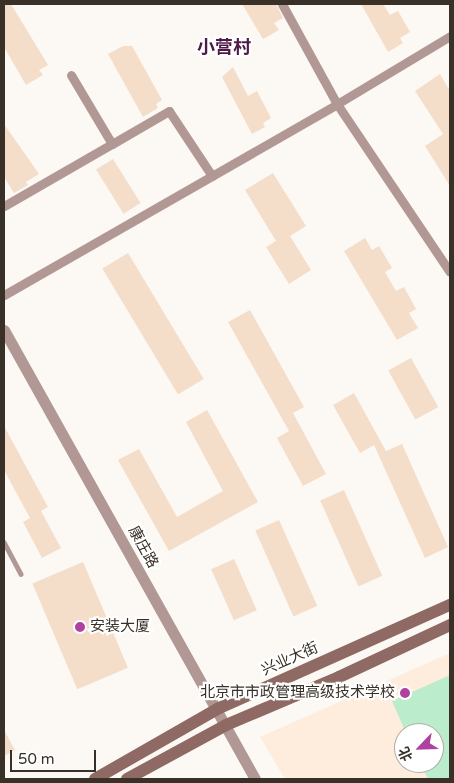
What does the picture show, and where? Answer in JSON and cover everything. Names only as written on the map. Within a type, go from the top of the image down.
[{"type":"main road","name":"兴业大街","points":[[95,779],[217,709],[450,605]]},
{"type":"main road","points":[[127,779],[226,725],[339,677],[450,625]]},
{"type":"street","points":[[282,4],[337,104],[450,272]]},
{"type":"street","points":[[4,295],[337,104],[450,36]]},
{"type":"street","points":[[71,75],[112,144]]},
{"type":"street","points":[[4,206],[169,111],[212,176]]},
{"type":"street","name":"康庄路","points":[[4,330],[255,779]]},
{"type":"lane","points":[[4,542],[21,574]]},
{"type":"shaded area","name":"北京市市政管理高级技术学校","points":[[450,653],[450,779],[285,779],[260,737]]},
{"type":"green space","points":[[450,675],[450,779],[428,779],[425,773],[444,773],[444,723],[402,723],[392,701]]},
{"type":"building","points":[[4,4],[11,4],[48,65],[39,70],[43,75],[26,85],[4,47]]},
{"type":"building","points":[[242,4],[276,4],[283,18],[274,23],[279,30],[263,39]]},
{"type":"building","points":[[361,4],[383,4],[390,15],[398,11],[410,32],[400,38],[403,43],[388,52]]},
{"type":"building","points":[[123,46],[132,46],[162,100],[156,104],[158,108],[143,117],[108,54]]},
{"type":"building","points":[[233,67],[248,96],[257,91],[271,118],[263,123],[265,127],[252,134],[222,77]]},
{"type":"building","points":[[440,74],[450,91],[450,186],[425,146],[443,134],[415,91]]},
{"type":"building","points":[[4,124],[39,174],[26,182],[28,185],[14,193],[4,177]]},
{"type":"building","points":[[113,159],[141,203],[124,214],[96,170]]},
{"type":"building","points":[[273,173],[306,226],[290,236],[311,270],[289,284],[266,247],[276,241],[245,190]]},
{"type":"building","points":[[365,238],[372,250],[379,246],[392,268],[385,272],[396,291],[404,287],[416,309],[409,313],[418,328],[397,340],[344,251]]},
{"type":"building","points":[[128,253],[204,379],[178,394],[102,268]]},
{"type":"building","points":[[250,310],[304,407],[293,413],[326,474],[303,486],[277,438],[289,431],[228,322]]},
{"type":"building","points":[[411,358],[438,407],[415,420],[388,371]]},
{"type":"building","points":[[354,393],[386,451],[402,444],[448,547],[425,558],[374,445],[360,453],[333,405]]},
{"type":"building","points":[[207,410],[258,502],[169,551],[118,460],[139,449],[177,517],[223,491],[186,422]]},
{"type":"building","points":[[4,426],[48,507],[41,511],[61,548],[42,558],[23,522],[30,518],[4,470]]},
{"type":"building","points":[[344,490],[382,576],[358,586],[320,501]]},
{"type":"building","points":[[279,520],[317,606],[293,616],[255,531]]},
{"type":"building","points":[[234,559],[257,610],[234,620],[211,569]]},
{"type":"building","name":"安装大厦","points":[[83,562],[128,668],[77,689],[32,583]]},
{"type":"building","points":[[4,730],[15,750],[4,756]]},
{"type":"place","name":"安装大厦","points":[[80,627]]},
{"type":"place","name":"北京市市政管理高级技术学校","points":[[405,693]]},
{"type":"district","name":"小营村","points":[[224,47]]}]
